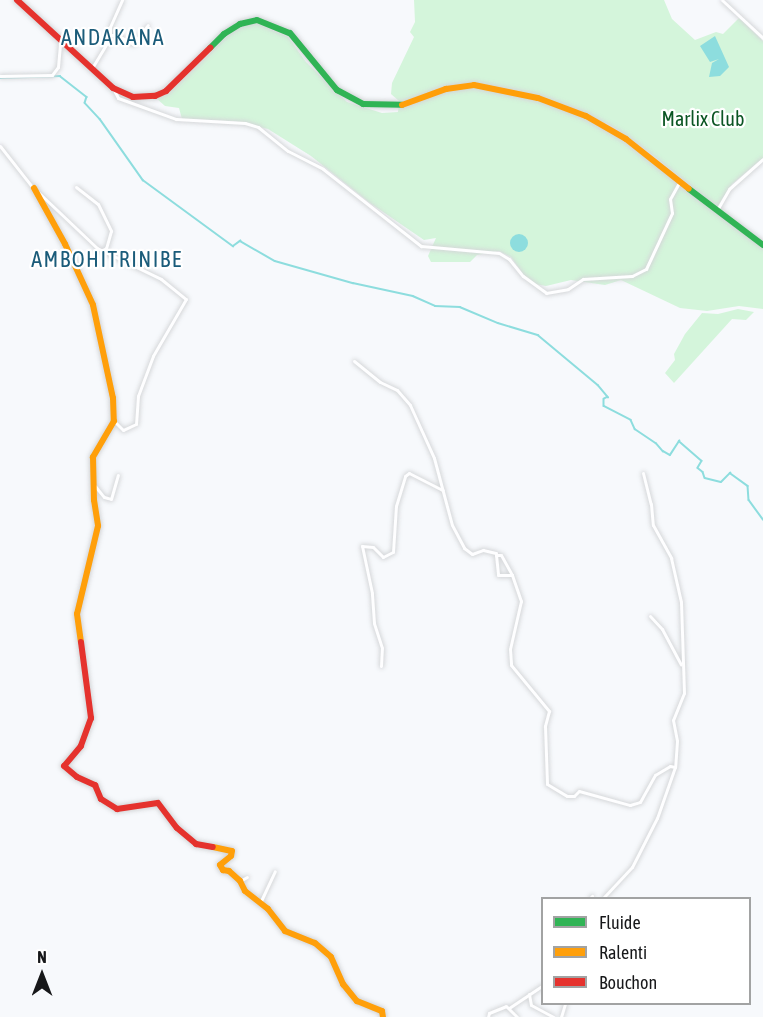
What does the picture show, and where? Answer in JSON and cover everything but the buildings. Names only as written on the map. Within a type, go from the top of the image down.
[{"type":"street","points":[[17,0],[113,88],[133,97],[159,94],[176,83],[225,34],[240,24],[257,20],[290,33],[337,90],[363,104],[376,108],[397,107],[456,86],[484,85],[572,110],[635,145],[763,244]]},
{"type":"street","points":[[92,68],[111,35],[110,27],[122,0]]},
{"type":"street","points":[[722,0],[763,38]]},
{"type":"street","points":[[111,35],[117,35],[133,44],[147,25]]},
{"type":"street","points":[[0,76],[52,75],[58,67],[60,39]]},
{"type":"street","points":[[113,88],[118,98],[176,119],[245,123],[258,127],[288,151],[323,170],[421,246],[499,254],[509,259],[523,276],[546,293],[568,289],[583,279],[632,276],[646,269],[672,213],[670,199],[681,180]]},
{"type":"street","points":[[0,146],[34,188],[78,233],[102,251],[161,279],[186,299],[153,356],[138,396],[136,424],[123,430],[114,421]]},
{"type":"street","points":[[717,210],[729,189],[763,159]]},
{"type":"street","points":[[76,187],[98,204],[111,231],[106,248],[102,251]]},
{"type":"street","points":[[34,188],[65,244],[93,305],[113,398],[114,421],[93,457],[94,500],[98,526],[77,614],[91,718],[81,746],[64,766],[77,777],[95,785],[101,799],[117,809],[131,809],[158,803],[177,828],[196,844],[232,851],[231,856],[220,865],[240,881],[245,891],[260,903],[285,931],[315,944],[331,957],[343,984],[357,1001],[364,1006],[382,1011],[383,1017]]},
{"type":"street","points":[[354,361],[380,382],[397,390],[407,401],[423,430],[444,490],[452,525],[464,548],[472,554],[483,550],[496,553],[498,575],[512,575]]},
{"type":"street","points":[[381,666],[382,648],[374,623],[372,593],[362,546],[373,547],[383,556],[393,552],[396,506],[405,476],[409,473],[444,490]]},
{"type":"street","points":[[604,897],[632,867],[657,818],[675,767],[677,741],[673,720],[684,693],[681,602],[671,558],[653,525],[651,504],[643,473]]},
{"type":"street","points":[[95,486],[105,497],[111,499],[118,475]]},
{"type":"street","points":[[495,555],[501,555],[512,575],[521,601],[510,649],[512,665],[549,711],[545,726],[547,784],[567,796],[574,796],[579,791],[630,805],[640,802],[655,775],[669,766],[675,767]]},
{"type":"street","points":[[650,616],[662,628],[682,665]]},
{"type":"street","points":[[260,903],[275,871]]},
{"type":"street","points":[[240,881],[247,877]]},
{"type":"street","points":[[509,1008],[541,987]]},
{"type":"street","points":[[529,994],[531,1005],[554,1017]]},
{"type":"street","points":[[488,1017],[499,1008],[506,1006],[517,1017]]},
{"type":"green space","name":"Marlix Club","points":[[414,0],[664,0],[672,19],[695,40],[716,32],[723,34],[739,18],[763,41],[763,158],[732,184],[717,207],[618,130],[606,123],[604,126],[763,244],[763,309],[739,306],[707,311],[680,308],[621,280],[605,285],[571,280],[546,286],[535,284],[524,275],[511,257],[499,251],[477,255],[470,262],[431,262],[428,256],[436,238],[424,240],[370,203],[311,156],[268,129],[234,121],[182,119],[179,108],[165,106],[156,98],[177,85],[226,37],[241,27],[256,23],[288,37],[306,62],[347,102],[382,113],[398,112],[399,101],[391,94],[392,83],[414,37],[410,32],[415,22]]},
{"type":"green space","points":[[738,309],[754,312],[746,320],[732,319],[674,383],[665,373],[675,360],[674,354],[685,334],[702,313],[718,314]]},
{"type":"water","points":[[715,36],[729,67],[720,76],[709,77],[712,63],[719,59],[710,62],[700,46]]},
{"type":"water","points":[[519,234],[525,237],[528,243],[525,249],[519,252],[513,249],[510,243],[513,237]]},
{"type":"waterway","points":[[0,78],[60,76],[87,97],[85,103],[100,119],[143,180],[233,246],[240,241],[275,261],[353,283],[413,296],[435,306],[460,307],[498,323],[538,335],[598,385],[608,397],[604,399],[604,406],[631,420],[635,429],[656,443],[663,451],[670,455],[679,441],[702,461],[698,468],[703,472],[705,478],[721,482],[730,473],[748,486],[749,500],[763,519]]},
{"type":"traffic: fast","points":[[210,48],[224,34],[240,24],[257,20],[290,33],[337,90],[363,104],[402,105]]},
{"type":"traffic: fast","points":[[689,189],[763,245]]},
{"type":"traffic: slow","points":[[402,105],[446,89],[474,85],[538,98],[586,116],[626,139],[689,189]]},
{"type":"traffic: slow","points":[[34,188],[65,244],[93,305],[113,398],[114,421],[93,457],[94,500],[98,526],[77,614],[81,642]]},
{"type":"traffic: slow","points":[[213,847],[232,851],[231,856],[220,865],[223,870],[229,871],[240,881],[245,891],[268,909],[285,931],[315,943],[331,957],[343,984],[357,1001],[382,1011],[383,1017]]},
{"type":"traffic: jam","points":[[17,0],[113,88],[133,97],[155,96],[166,91],[210,48]]},
{"type":"traffic: jam","points":[[81,642],[91,718],[81,746],[64,766],[77,777],[95,785],[101,799],[117,809],[158,803],[177,828],[196,844],[213,847]]},
{"type":"district","name":"ANDAKANA","points":[[113,38]]},
{"type":"district","name":"AMBOHITRINIBE","points":[[107,260]]}]
